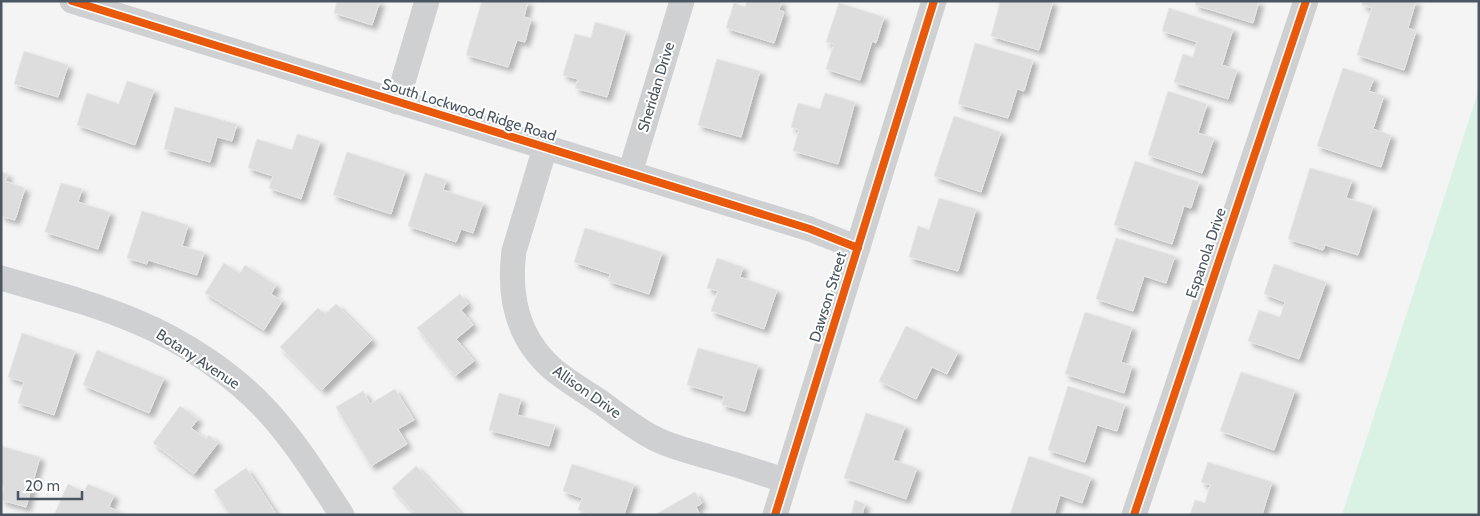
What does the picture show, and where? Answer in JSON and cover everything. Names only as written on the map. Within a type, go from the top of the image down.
[{"type":"street","name":"South Lockwood Ridge Road","points":[[72,1],[141,12],[397,102],[810,229],[858,248]]},
{"type":"street","points":[[397,102],[427,1]]},
{"type":"street","name":"Sheridan Drive","points":[[630,173],[682,1]]},
{"type":"street","name":"Dawson Street","points":[[774,515],[934,1]]},
{"type":"street","name":"Espanola Drive","points":[[1134,515],[1306,1]]},
{"type":"street","name":"Allison Drive","points":[[546,148],[514,251],[512,266],[514,300],[521,326],[536,352],[555,370],[652,437],[677,448],[751,469],[785,481]]},
{"type":"street","name":"Botany Avenue","points":[[1,278],[88,304],[136,321],[175,340],[224,372],[247,391],[288,435],[300,450],[342,515]]},
{"type":"green space","points":[[1479,89],[1479,515],[1342,515]]},
{"type":"building","points":[[337,1],[380,1],[372,25],[334,13]]},
{"type":"building","points":[[482,1],[528,1],[524,17],[531,19],[525,42],[517,40],[508,67],[466,55]]},
{"type":"building","points":[[747,1],[782,1],[779,10],[784,12],[774,43],[726,28],[734,3],[745,7]]},
{"type":"building","points":[[995,1],[1053,1],[1039,50],[991,36],[1000,3]]},
{"type":"building","points":[[1196,1],[1259,1],[1253,23],[1195,5]]},
{"type":"building","points":[[1363,1],[1416,1],[1408,28],[1416,31],[1404,70],[1357,55],[1372,8],[1362,5]]},
{"type":"building","points":[[839,3],[884,17],[876,43],[872,41],[860,80],[826,69],[834,44],[826,42]]},
{"type":"building","points":[[1169,8],[1233,29],[1222,65],[1237,70],[1228,99],[1174,82],[1183,54],[1193,57],[1197,42],[1162,31]]},
{"type":"building","points":[[595,22],[626,31],[607,97],[575,88],[578,79],[563,75],[575,34],[591,38]]},
{"type":"building","points":[[975,43],[1033,60],[1024,91],[1017,89],[1008,118],[958,104]]},
{"type":"building","points":[[24,51],[68,65],[58,97],[14,84]]},
{"type":"building","points":[[717,59],[760,71],[741,137],[698,125]]},
{"type":"building","points":[[1343,68],[1374,78],[1369,91],[1384,96],[1373,129],[1391,135],[1381,167],[1317,146]]},
{"type":"building","points":[[127,81],[154,90],[135,145],[77,125],[87,93],[119,104]]},
{"type":"building","points":[[1168,91],[1207,104],[1198,133],[1214,138],[1202,173],[1148,155]]},
{"type":"building","points":[[825,93],[855,102],[838,164],[793,151],[799,130],[791,127],[798,103],[820,109]]},
{"type":"building","points":[[175,107],[237,124],[232,141],[217,137],[210,162],[164,149]]},
{"type":"building","points":[[954,116],[1001,132],[981,192],[934,176]]},
{"type":"building","points":[[297,134],[320,141],[301,199],[269,188],[273,176],[248,168],[257,139],[292,150]]},
{"type":"building","points":[[347,152],[405,171],[391,214],[333,195]]},
{"type":"building","points":[[1135,161],[1199,182],[1191,208],[1184,206],[1172,244],[1114,225]]},
{"type":"building","points":[[1310,168],[1352,180],[1346,198],[1373,206],[1358,255],[1325,245],[1323,250],[1288,239]]},
{"type":"building","points":[[1,172],[8,174],[5,181],[25,188],[15,220],[1,216]]},
{"type":"building","points":[[425,173],[446,180],[443,190],[483,203],[473,233],[461,229],[456,242],[408,226]]},
{"type":"building","points":[[61,183],[82,189],[78,202],[110,212],[98,249],[45,232]]},
{"type":"building","points":[[939,198],[976,209],[958,271],[909,257],[918,226],[929,230]]},
{"type":"building","points":[[142,211],[188,225],[182,246],[204,252],[197,275],[148,260],[147,264],[127,258]]},
{"type":"building","points":[[585,228],[662,252],[649,294],[608,281],[610,274],[574,262]]},
{"type":"building","points":[[1116,238],[1175,256],[1166,283],[1144,276],[1133,311],[1096,299]]},
{"type":"building","points":[[717,258],[743,267],[740,277],[777,290],[764,329],[711,311],[718,291],[707,288]]},
{"type":"building","points":[[224,263],[240,273],[245,265],[276,285],[271,294],[282,301],[264,330],[205,293]]},
{"type":"building","points":[[1274,264],[1326,282],[1299,359],[1248,341],[1259,310],[1280,317],[1285,302],[1264,294]]},
{"type":"building","points":[[460,294],[468,304],[461,310],[473,325],[456,339],[474,361],[455,376],[417,328]]},
{"type":"building","points":[[336,304],[372,340],[322,390],[280,347],[318,308],[325,314]]},
{"type":"building","points":[[1085,312],[1132,327],[1121,362],[1132,366],[1124,393],[1065,374]]},
{"type":"building","points":[[906,326],[958,352],[947,374],[932,367],[916,399],[879,381]]},
{"type":"building","points":[[22,333],[75,351],[54,415],[18,403],[24,382],[8,377]]},
{"type":"building","points":[[698,348],[758,365],[745,411],[722,405],[724,396],[687,385]]},
{"type":"building","points":[[97,350],[164,378],[149,413],[83,385]]},
{"type":"building","points":[[1241,372],[1295,390],[1274,450],[1220,431]]},
{"type":"building","points":[[1068,386],[1125,404],[1117,431],[1097,425],[1085,462],[1048,450]]},
{"type":"building","points":[[395,389],[414,420],[398,429],[407,444],[371,466],[336,407],[363,391],[370,404]]},
{"type":"building","points":[[499,393],[521,399],[517,415],[555,425],[549,446],[489,430]]},
{"type":"building","points":[[180,406],[198,419],[191,428],[206,439],[209,435],[218,443],[194,474],[153,443]]},
{"type":"building","points":[[866,413],[905,426],[893,460],[917,468],[906,499],[844,478]]},
{"type":"building","points":[[1,446],[40,457],[26,507],[1,500],[4,486],[1,486]]},
{"type":"building","points":[[1029,456],[1091,477],[1082,503],[1060,495],[1054,515],[1010,515]]},
{"type":"building","points":[[1208,462],[1272,482],[1262,515],[1190,515],[1195,500],[1205,503],[1210,485],[1201,482]]},
{"type":"building","points":[[572,464],[634,484],[624,515],[592,515],[578,510],[582,498],[563,491]]},
{"type":"building","points":[[416,466],[460,513],[458,515],[416,515],[392,488]]},
{"type":"building","points":[[246,468],[277,515],[230,515],[214,490]]},
{"type":"building","points":[[68,484],[84,492],[88,484],[114,495],[109,507],[120,512],[118,515],[54,515]]},
{"type":"building","points":[[695,492],[702,503],[696,507],[700,515],[659,515],[658,513]]},
{"type":"building","points":[[855,500],[865,504],[862,515],[851,515]]},
{"type":"cycle path","points":[[72,1],[810,229],[858,248]]},
{"type":"cycle path","points":[[775,515],[934,1]]},
{"type":"cycle path","points":[[1134,515],[1306,1]]}]
